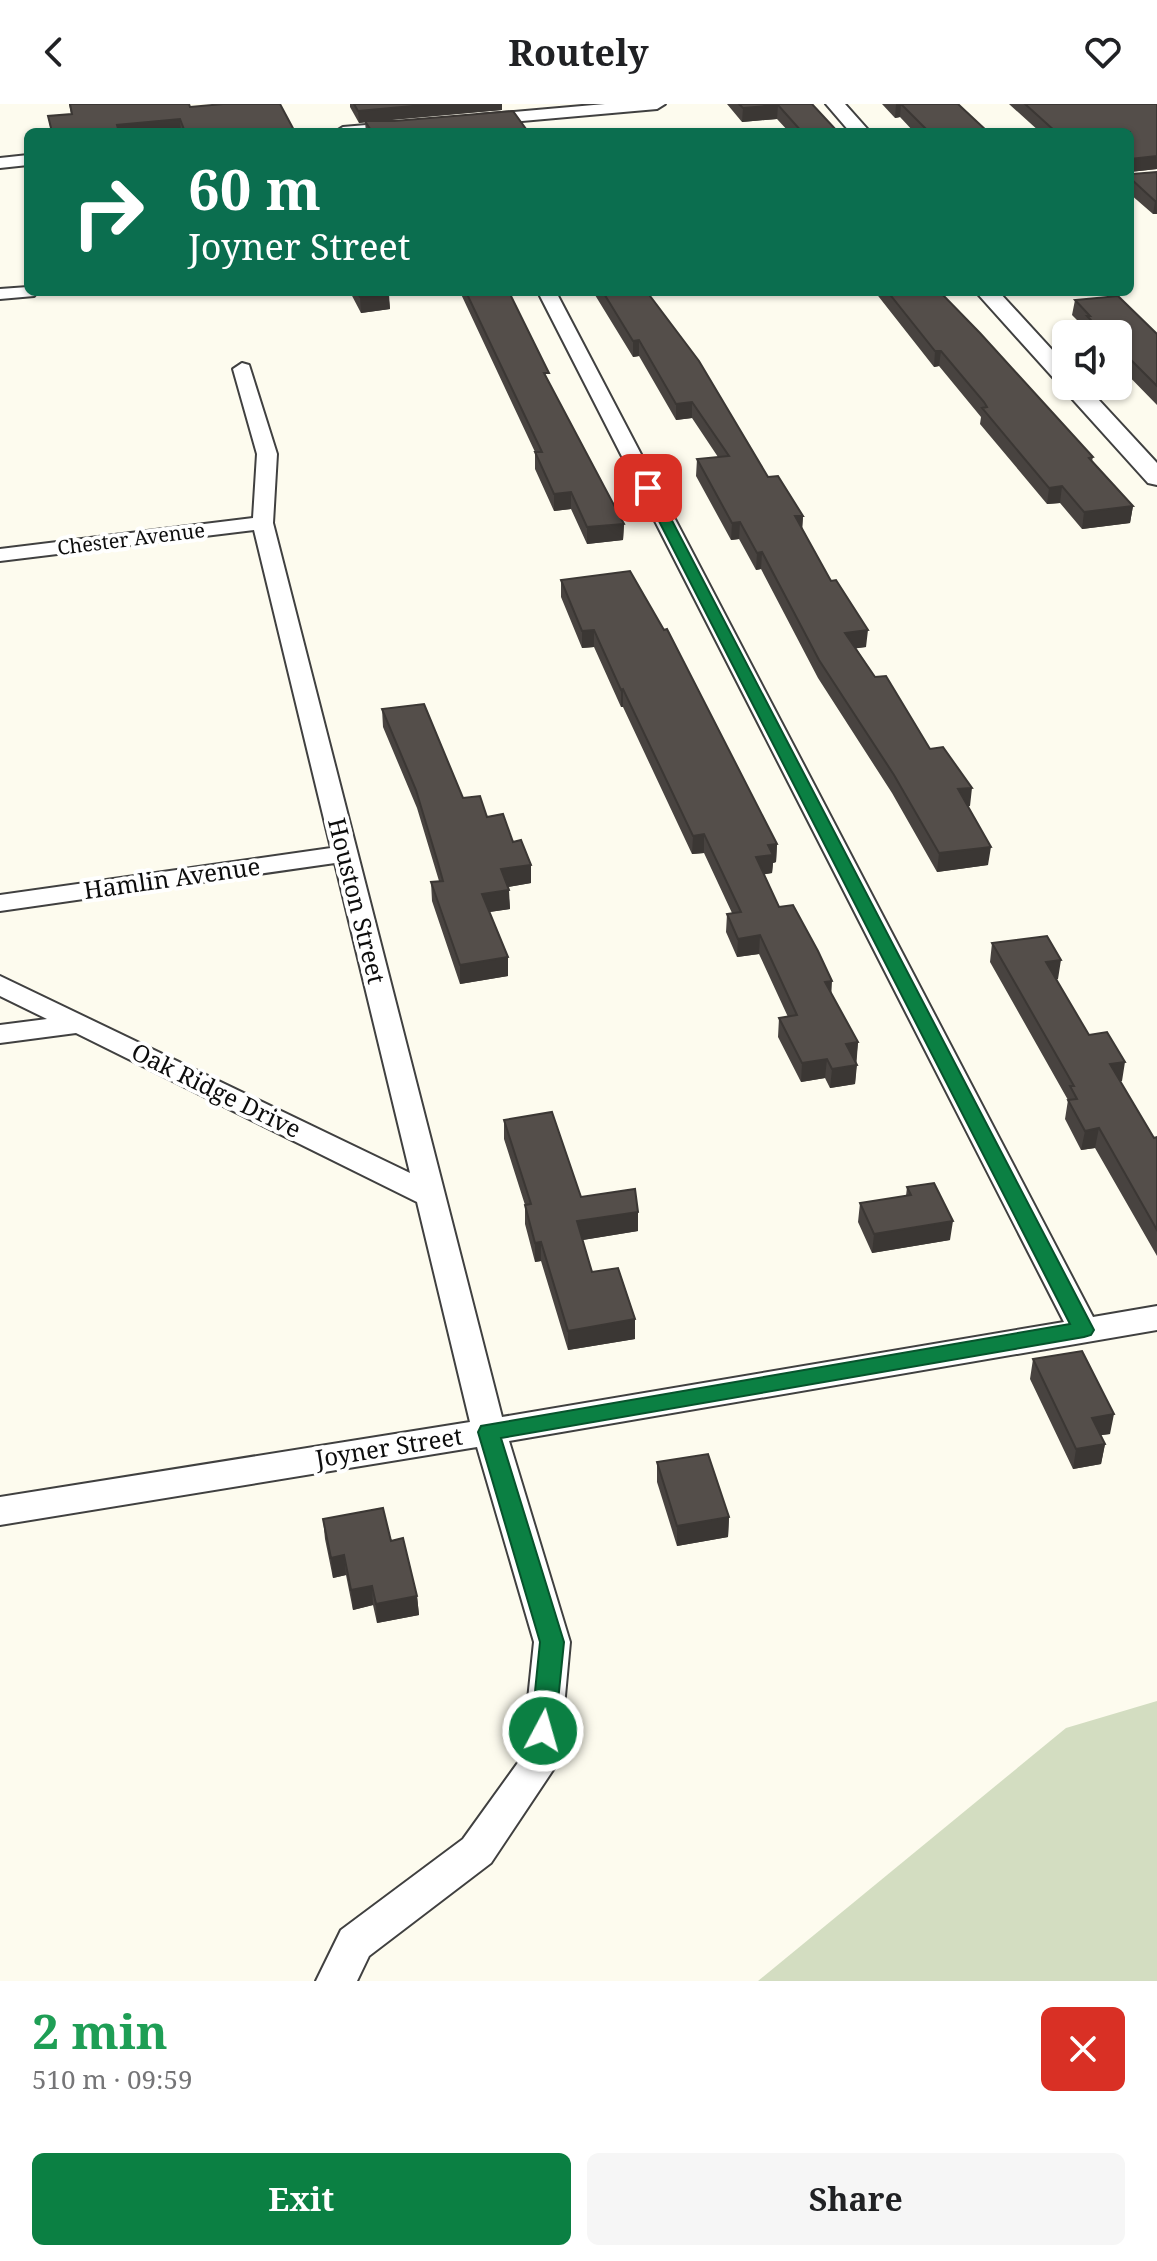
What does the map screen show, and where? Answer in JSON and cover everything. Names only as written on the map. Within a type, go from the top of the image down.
[{"type":"street","points":[[469,121],[657,104]]},
{"type":"street","points":[[835,104],[856,128]]},
{"type":"street","points":[[388,128],[422,125]]},
{"type":"street","points":[[0,163],[24,160]]},
{"type":"street","points":[[0,294],[24,292]]},
{"type":"street","points":[[549,296],[1084,1330]]},
{"type":"street","points":[[991,296],[1052,364]]},
{"type":"street","name":"Houston Street","points":[[242,369],[267,454],[263,523],[489,1432],[552,1642],[540,1761],[477,1851],[355,1943],[336,1981]]},
{"type":"street","points":[[1086,400],[1157,478]]},
{"type":"street","name":"Chester Avenue","points":[[0,555],[263,523]]},
{"type":"street","name":"Hamlin Avenue","points":[[0,903],[344,854]]},
{"type":"street","name":"Oak Ridge Drive","points":[[0,985],[433,1197]]},
{"type":"street","points":[[0,1034],[80,1024]]},
{"type":"street","name":"Joyner Street","points":[[0,1511],[489,1432],[1157,1318]]},
{"type":"green space","points":[[1157,1701],[1157,1981],[758,1981],[1066,1728]]},
{"type":"building","points":[[70,104],[189,104],[190,107],[280,104],[293,128],[183,128],[180,119],[117,125],[118,128],[51,128],[48,116],[72,114]]},
{"type":"building","points":[[354,104],[435,104],[358,111]]},
{"type":"building","points":[[739,104],[812,104],[834,128],[798,128],[778,105],[743,108]]},
{"type":"building","points":[[901,104],[958,104],[984,128],[925,128]]},
{"type":"building","points":[[1025,104],[1157,104],[1157,156],[1134,159],[1134,128],[1052,128]]},
{"type":"building","points":[[513,111],[525,128],[369,128],[365,121]]},
{"type":"building","points":[[1157,172],[1155,201],[1134,182],[1134,174]]},
{"type":"building","points":[[468,296],[511,296],[549,373],[544,373],[624,524],[587,527],[571,492],[554,494],[535,452],[542,452]]},
{"type":"building","points":[[605,296],[650,296],[699,361],[768,477],[778,476],[803,516],[795,516],[831,581],[836,580],[868,630],[845,633],[875,677],[886,676],[930,749],[943,747],[972,788],[958,789],[991,847],[939,853],[894,775],[819,660],[762,552],[757,553],[740,522],[732,523],[697,459],[729,456],[692,402],[676,404],[639,340],[633,341]]},
{"type":"building","points":[[891,296],[944,296],[1093,457],[1089,458],[1133,506],[1084,512],[1062,486],[1049,488],[982,408],[987,407],[984,402],[941,351],[935,351]]},
{"type":"building","points":[[1118,296],[1157,334],[1157,386],[1132,361],[1132,320],[1091,320],[1075,300]]},
{"type":"building","points":[[630,571],[664,630],[667,629],[777,844],[768,845],[773,855],[756,857],[779,907],[793,905],[818,951],[832,981],[825,982],[858,1042],[846,1044],[857,1065],[832,1069],[827,1059],[802,1063],[779,1018],[797,1015],[760,935],[738,939],[727,914],[741,912],[704,834],[693,836],[594,630],[582,631],[561,580]]},
{"type":"building","points":[[424,704],[463,798],[480,796],[487,817],[503,814],[513,842],[521,840],[531,865],[501,869],[509,890],[482,894],[508,957],[460,965],[431,882],[443,881],[416,790],[382,709]]},
{"type":"building","points":[[1047,936],[1061,960],[1046,962],[1089,1035],[1107,1032],[1125,1062],[1110,1064],[1154,1138],[1157,1137],[1157,1230],[1099,1128],[1085,1131],[1068,1100],[1077,1099],[1070,1086],[1074,1086],[992,943]]},
{"type":"building","points":[[552,1112],[581,1197],[635,1189],[638,1212],[577,1221],[592,1272],[618,1268],[635,1319],[568,1331],[541,1242],[535,1243],[525,1205],[531,1204],[504,1120]]},
{"type":"building","points":[[934,1183],[953,1221],[874,1234],[860,1203],[911,1195],[907,1187]]},
{"type":"building","points":[[1082,1351],[1114,1414],[1092,1418],[1105,1444],[1076,1449],[1033,1359]]},
{"type":"building","points":[[708,1454],[729,1517],[677,1526],[657,1462]]},
{"type":"building","points":[[383,1508],[391,1541],[403,1538],[417,1596],[376,1604],[372,1586],[351,1590],[344,1555],[331,1558],[323,1519]]},
{"type":"route","points":[[543,1731],[552,1642],[489,1432],[1084,1330],[648,488]]}]
